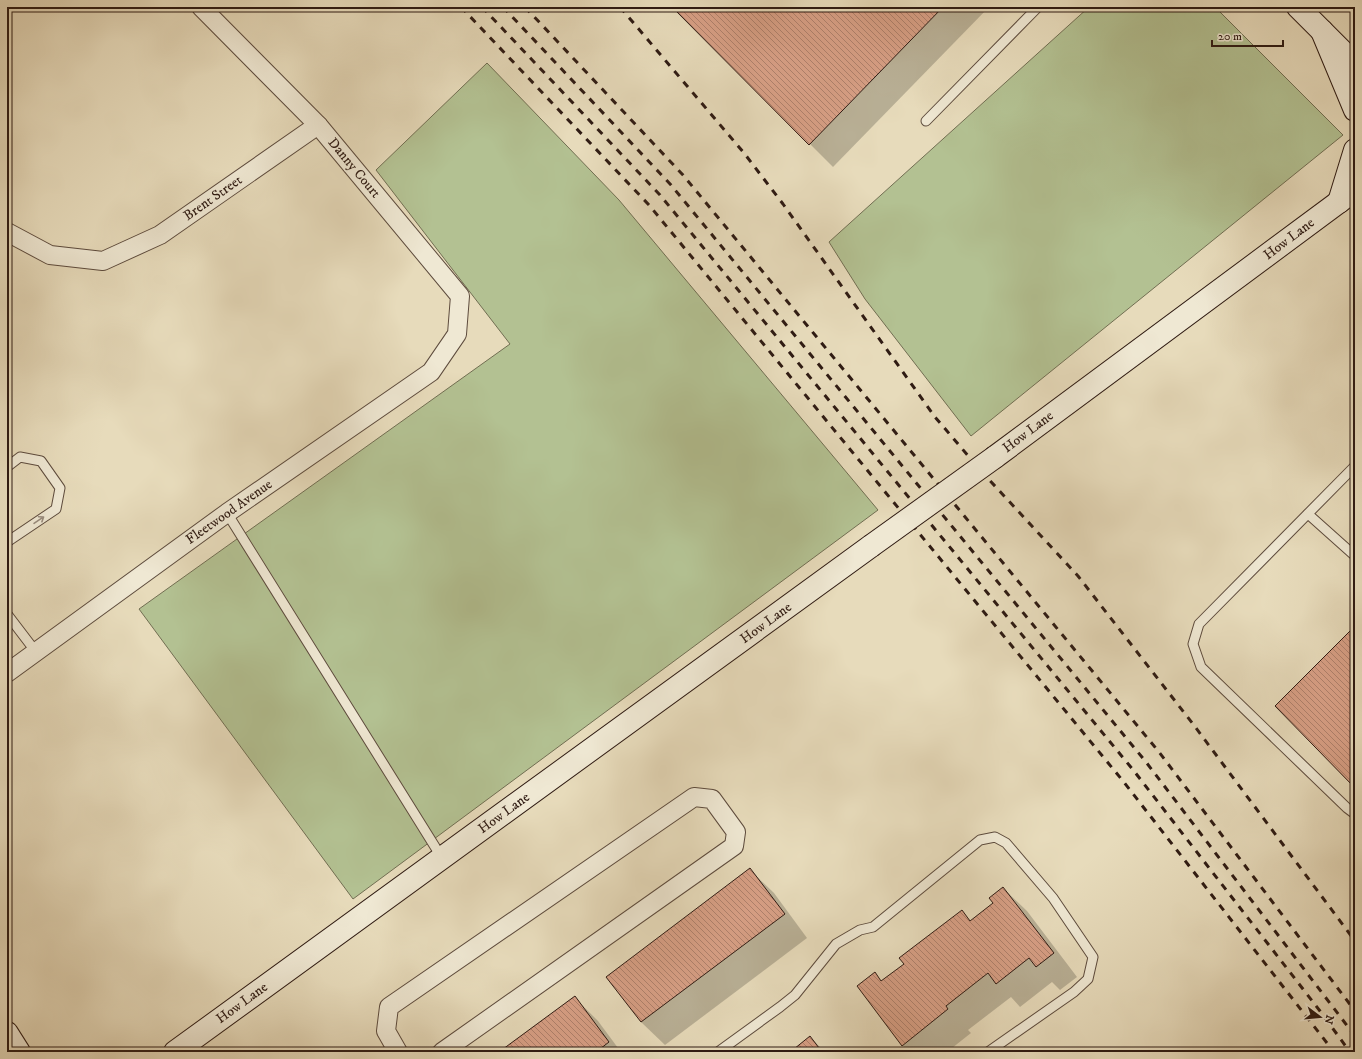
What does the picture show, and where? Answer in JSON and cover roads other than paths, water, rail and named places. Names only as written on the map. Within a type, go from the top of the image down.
[{"type":"main road","points":[[1298,7],[1355,64]]},
{"type":"main road","points":[[1322,31],[1355,46]]},
{"type":"main road","points":[[1322,31],[1355,110]]},
{"type":"main road","points":[[1350,198],[1355,150]]},
{"type":"main road","name":"How Lane","points":[[175,1052],[1350,198]]},
{"type":"main road","points":[[7,1033],[19,1052]]},
{"type":"street","name":"Danny Court","points":[[200,7],[318,125],[460,296],[457,334],[447,348]]},
{"type":"street","name":"Brent Street","points":[[7,232],[50,255],[103,261],[160,235],[318,125]]},
{"type":"street","name":"Fleetwood Avenue","points":[[7,673],[227,513],[431,372],[447,348]]},
{"type":"street","points":[[398,1052],[386,1031],[389,1007],[694,797],[712,799],[736,832],[734,846],[442,1052]]},
{"type":"lane","points":[[926,121],[1038,7]]},
{"type":"lane","points":[[7,467],[20,457],[41,461],[60,488],[56,509],[7,542]]},
{"type":"lane","points":[[1355,466],[1199,624],[1193,644],[1201,667],[1355,814]]},
{"type":"lane","points":[[227,513],[442,858]]},
{"type":"lane","points":[[1308,514],[1355,556]]},
{"type":"lane","points":[[7,614],[36,652]]},
{"type":"lane","points":[[718,1052],[795,995],[836,944],[860,930],[873,927],[980,840],[995,837],[1006,843],[1053,898],[1093,957],[1088,979],[1074,992],[988,1052]]},
{"type":"railway","points":[[461,7],[649,205],[1123,781],[1334,1052]]},
{"type":"railway","points":[[482,7],[660,195],[1134,771],[1320,1011],[1350,1052]]},
{"type":"railway","points":[[503,7],[671,185],[1146,762],[1355,1036]]},
{"type":"railway","points":[[525,7],[683,175],[1159,752],[1355,1011]]},
{"type":"railway","points":[[620,7],[744,153],[783,204],[935,417],[982,472],[1078,576],[1193,724],[1355,941]]}]
